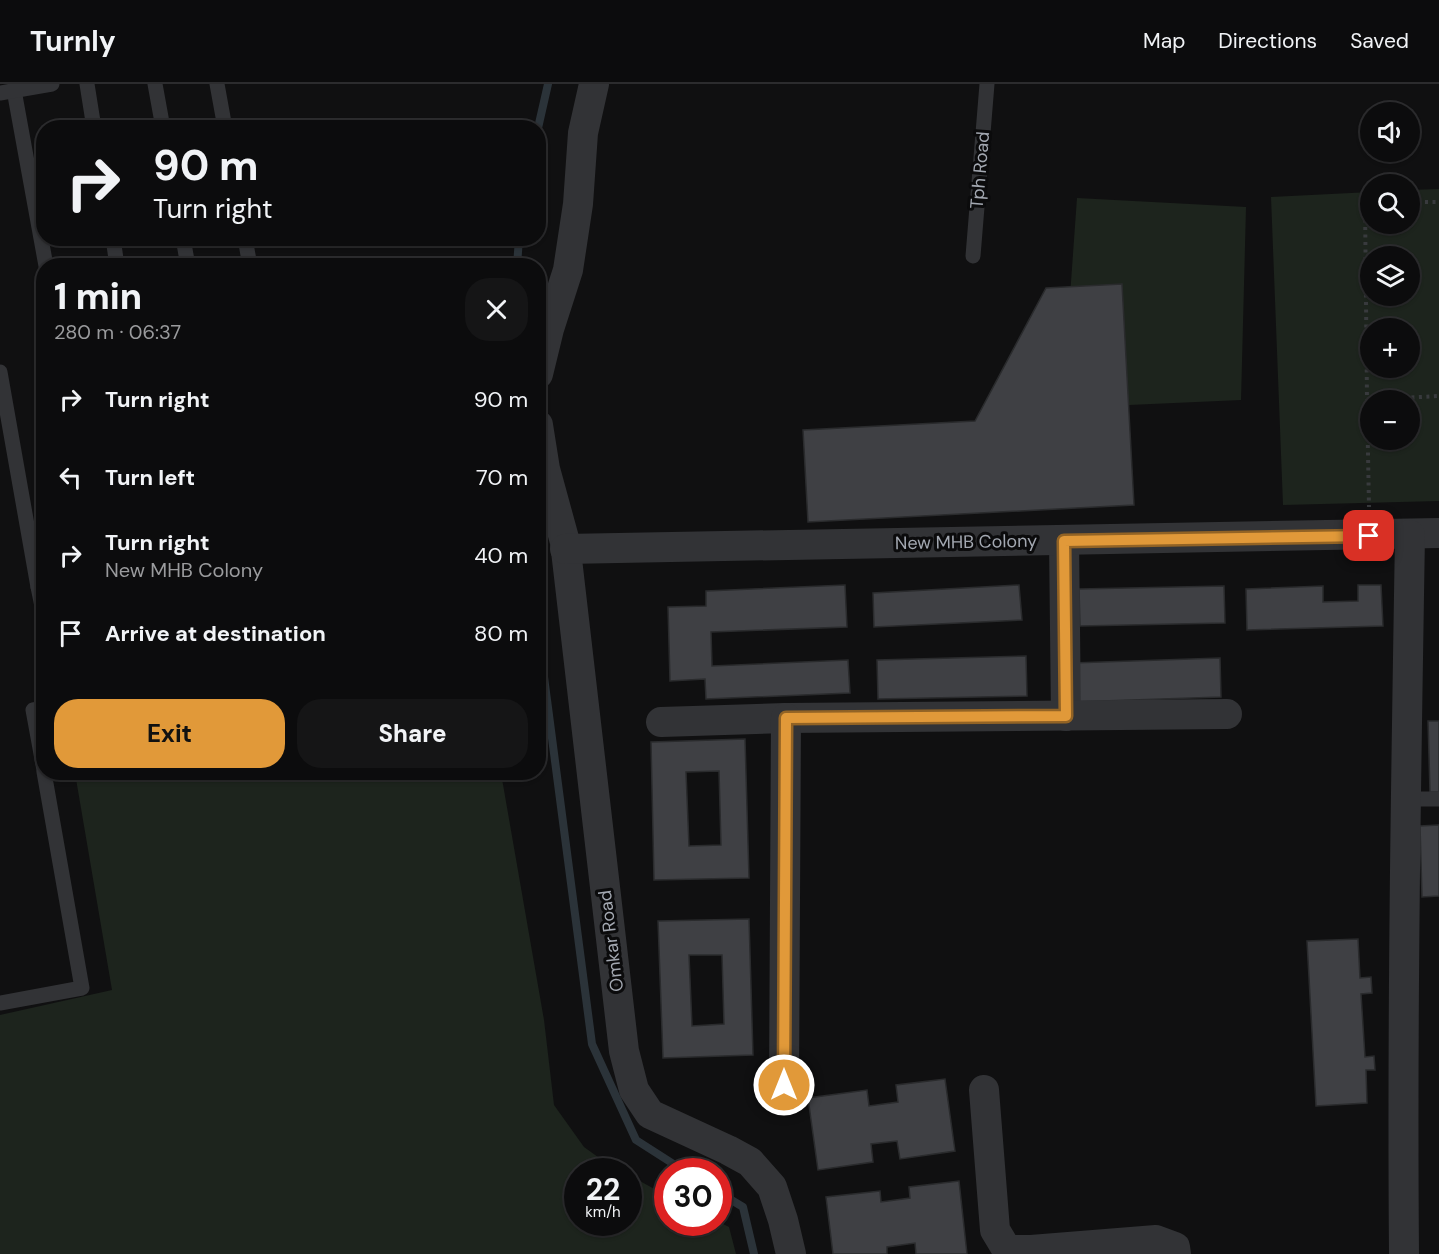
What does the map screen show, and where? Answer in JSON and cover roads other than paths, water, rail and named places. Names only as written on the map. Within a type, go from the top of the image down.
[{"type":"street","points":[[546,341],[568,270],[578,204],[583,133],[594,84]]},
{"type":"street","name":"Omkar Road","points":[[546,473],[565,549],[624,1051],[634,1090],[650,1114],[750,1162],[772,1187],[791,1254]]},
{"type":"street","points":[[1404,1254],[1402,1114],[1406,799],[1425,534]]},
{"type":"street","name":"New MHB Colony","points":[[565,549],[1425,534]]},
{"type":"street","points":[[1064,541],[1066,716]]},
{"type":"street","points":[[661,722],[786,718],[1227,714]]},
{"type":"street","points":[[784,1085],[786,718]]},
{"type":"street","points":[[984,1090],[996,1230],[1007,1250],[1156,1240],[1175,1247],[1176,1254]]},
{"type":"lane","points":[[36,221],[7,92],[52,84]]},
{"type":"lane","points":[[87,84],[93,120]]},
{"type":"lane","points":[[155,84],[162,120]]},
{"type":"lane","points":[[217,84],[224,120]]},
{"type":"lane","name":"Tph Road","points":[[973,256],[987,84]]},
{"type":"lane","points":[[0,372],[36,560]]},
{"type":"lane","points":[[36,709],[33,710],[36,727]]},
{"type":"lane","points":[[0,1003],[82,988],[46,780]]},
{"type":"lane","points":[[1406,799],[1439,799]]},
{"type":"waterway","points":[[540,120],[548,84]]},
{"type":"waterway","points":[[518,246],[518,258]]},
{"type":"waterway","points":[[546,692],[592,1044],[636,1140],[664,1158]]},
{"type":"waterway","points":[[732,1200],[743,1207],[754,1254]]}]
